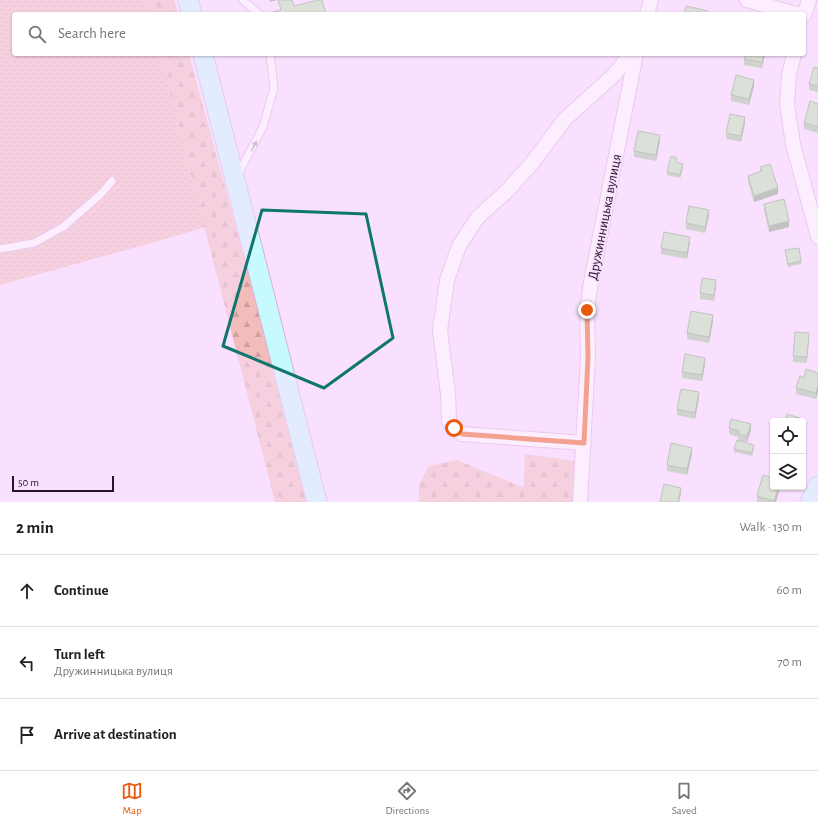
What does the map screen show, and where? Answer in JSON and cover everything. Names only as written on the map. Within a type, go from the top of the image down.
[{"type":"main road","points":[[188,0],[191,12]]},
{"type":"main road","points":[[203,56],[236,180],[317,502]]},
{"type":"main road","points":[[810,502],[818,486]]},
{"type":"street","points":[[648,12],[651,0]]},
{"type":"street","points":[[747,0],[789,12]]},
{"type":"street","points":[[805,12],[809,0]]},
{"type":"street","points":[[584,443],[462,434],[454,428],[449,420],[448,394],[440,330],[447,280],[459,246],[478,217],[506,192],[532,163],[565,119],[615,74],[628,56]]},
{"type":"street","name":"Дружинницька вулиця","points":[[580,502],[588,357],[587,310],[592,275],[636,56]]},
{"type":"street","points":[[794,56],[789,75],[787,104],[793,144],[818,236]]},
{"type":"lane","points":[[243,0],[257,12]]},
{"type":"lane","points":[[236,180],[263,127],[274,88],[270,56]]},
{"type":"lane","points":[[0,249],[34,243],[63,227],[101,194],[112,180]]},
{"type":"highlighted area","points":[[262,210],[366,214],[393,338],[324,388],[223,346]]},
{"type":"green space","points":[[0,0],[146,0],[149,12],[12,12],[12,56],[161,56],[205,227],[0,285]]},
{"type":"green space","points":[[146,0],[174,0],[177,12],[149,12]]},
{"type":"green space","points":[[161,56],[190,56],[248,272],[306,502],[275,502]]},
{"type":"green space","points":[[525,454],[574,461],[575,502],[419,502],[419,484],[429,466],[457,460],[522,487],[524,485]]},
{"type":"building","points":[[278,0],[292,0],[294,6],[322,0],[325,12],[273,12],[281,10]]},
{"type":"building","points":[[686,6],[708,11],[708,12],[684,12]]},
{"type":"building","points":[[745,56],[764,56],[762,62],[744,59]]},
{"type":"building","points":[[814,67],[818,68],[818,86],[809,84]]},
{"type":"building","points":[[736,75],[754,80],[749,99],[731,95]]},
{"type":"building","points":[[810,101],[818,104],[818,127],[804,123]]},
{"type":"building","points":[[730,114],[745,117],[741,136],[726,133]]},
{"type":"building","points":[[638,131],[660,135],[656,155],[634,151]]},
{"type":"building","points":[[671,156],[677,158],[676,162],[683,164],[680,175],[667,172]]},
{"type":"building","points":[[770,164],[778,188],[754,196],[748,176],[762,171],[760,167]]},
{"type":"building","points":[[784,199],[789,221],[769,226],[764,204]]},
{"type":"building","points":[[689,206],[709,210],[705,227],[686,223]]},
{"type":"building","points":[[664,232],[690,237],[687,253],[661,248]]},
{"type":"building","points":[[799,248],[801,261],[788,264],[785,250]]},
{"type":"building","points":[[702,278],[716,280],[714,295],[700,293]]},
{"type":"building","points":[[691,311],[713,315],[709,337],[687,333]]},
{"type":"building","points":[[795,332],[809,333],[807,357],[793,356]]},
{"type":"building","points":[[685,354],[705,358],[702,375],[682,372]]},
{"type":"building","points":[[806,369],[818,373],[816,393],[796,388],[800,376],[804,378]]},
{"type":"building","points":[[681,389],[699,392],[695,413],[677,409]]},
{"type":"building","points":[[787,414],[800,418],[786,418]]},
{"type":"building","points":[[731,419],[751,424],[747,436],[738,434],[739,431],[729,428]]},
{"type":"building","points":[[737,440],[754,445],[752,453],[734,449]]},
{"type":"building","points":[[671,443],[692,448],[687,469],[667,465]]},
{"type":"building","points":[[763,475],[770,477],[770,490],[778,490],[774,501],[757,496]]},
{"type":"building","points":[[664,484],[681,488],[678,502],[660,502]]},
{"type":"route","points":[[454,428],[462,434],[584,443],[584,416],[588,357],[587,310]]}]
